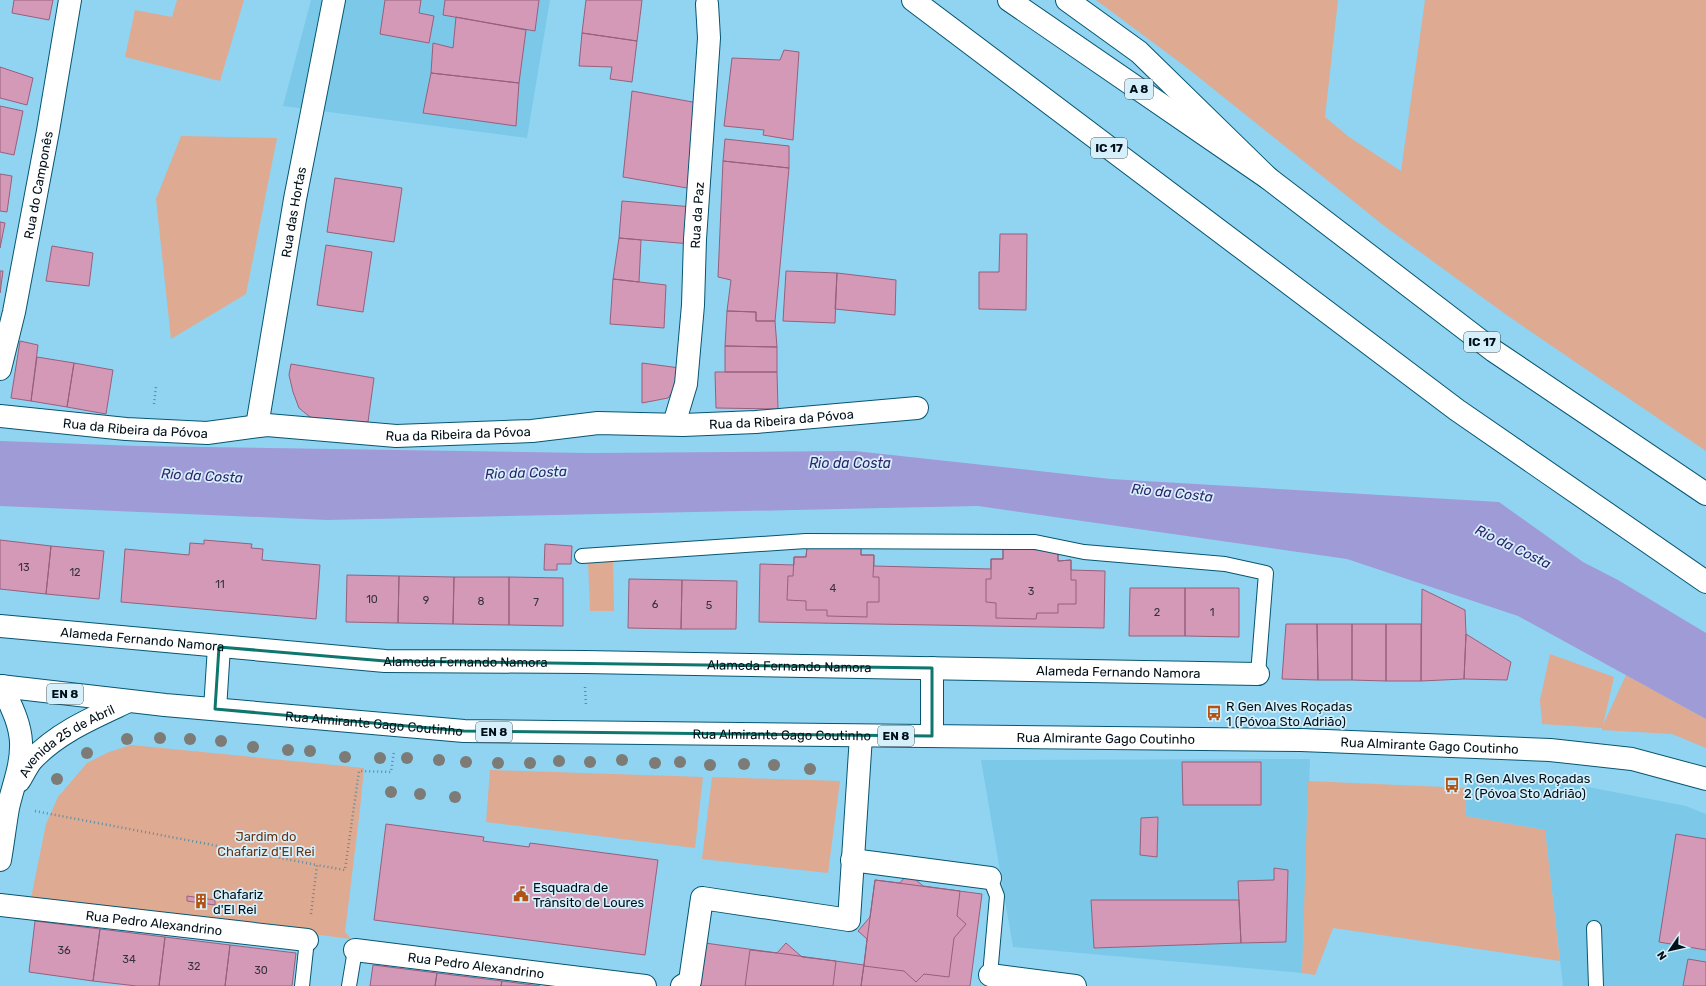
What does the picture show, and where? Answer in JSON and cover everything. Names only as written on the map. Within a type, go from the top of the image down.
[{"type":"main road","name":"Rua do Camponês","points":[[0,369],[14,312],[48,131],[70,0]]},
{"type":"main road","name":"Rua das Hortas","points":[[257,426],[295,199],[334,0]]},
{"type":"main road","name":"IC 17","points":[[913,0],[1457,410],[1706,582]]},
{"type":"main road","name":"A 8","points":[[1009,0],[1268,178]]},
{"type":"main road","name":"IC 17","points":[[1067,0],[1139,52],[1268,178],[1494,351],[1706,494]]},
{"type":"main road","name":"Rua da Paz","points":[[674,424],[686,384],[693,305],[695,239],[709,38],[707,4]]},
{"type":"main road","name":"Rua da Ribeira da Póvoa","points":[[0,416],[126,429],[207,433],[266,425],[396,436],[532,431],[598,423],[674,424],[756,422],[917,408]]},
{"type":"main road","name":"Alameda Fernando Namora","points":[[0,626],[385,661],[584,662],[1258,674]]},
{"type":"main road","points":[[215,709],[220,647]]},
{"type":"main road","points":[[932,668],[932,736]]},
{"type":"main road","name":"Rua Almirante Gago Coutinho","points":[[1,687],[129,701],[464,731],[1294,740],[1550,750],[1632,758],[1706,779]]},
{"type":"main road","name":"Avenida 25 de Abril","points":[[0,860],[7,801],[21,758],[21,740],[15,714],[1,687]]},
{"type":"main road","name":"Avenida 25 de Abril","points":[[7,801],[32,761],[50,745],[78,725],[129,701]]},
{"type":"main road","points":[[682,986],[690,981],[702,898],[849,920],[861,736]]},
{"type":"main road","points":[[852,860],[990,878]]},
{"type":"main road","name":"Rua Pedro Alexandrino","points":[[0,905],[307,940]]},
{"type":"main road","name":"Rua Pedro Alexandrino","points":[[355,950],[640,985]]},
{"type":"main road","points":[[990,974],[1075,986]]},
{"type":"lane","points":[[582,556],[806,541],[1035,542],[1084,552],[1225,564],[1266,573],[1258,674]]},
{"type":"lane","points":[[990,878],[997,896],[990,974]]},
{"type":"lane","points":[[1594,928],[1596,986]]},
{"type":"lane","points":[[302,986],[307,940]]},
{"type":"lane","points":[[350,986],[355,950]]},
{"type":"path","points":[[584,662],[586,733]]},
{"type":"path","points":[[7,801],[345,870],[359,771],[391,772],[397,725]]},
{"type":"path","points":[[307,940],[317,865]]},
{"type":"highlighted area","points":[[219,647],[385,661],[932,668],[932,736],[464,731],[215,709]]},
{"type":"shaded area","points":[[311,0],[550,0],[527,138],[283,106]]},
{"type":"shaded area","points":[[1310,759],[1302,973],[1013,947],[981,760]]},
{"type":"shaded area","points":[[1468,776],[1529,780],[1588,787],[1686,806],[1706,814],[1706,986],[1563,986],[1545,830],[1465,816]]},
{"type":"green space","points":[[177,0],[244,0],[220,81],[125,57],[135,10],[172,17]]},
{"type":"green space","points":[[1096,0],[1338,0],[1325,117],[1349,137],[1401,171],[1425,0],[1706,0],[1706,451],[1508,316],[1383,225],[1186,67]]},
{"type":"green space","points":[[181,136],[277,138],[246,294],[171,339],[156,199]]},
{"type":"green space","points":[[613,559],[614,611],[590,611],[588,560]]},
{"type":"green space","points":[[1550,654],[1614,677],[1603,725],[1626,675],[1706,719],[1706,748],[1672,734],[1602,730],[1602,728],[1542,724],[1540,700]]},
{"type":"green space","name":"Jardim do Chafariz d'El Rei","points":[[131,745],[364,768],[345,932],[351,939],[31,898],[46,824],[58,797],[87,763],[109,752]]},
{"type":"green space","points":[[490,770],[703,777],[695,848],[486,822]]},
{"type":"green space","points":[[712,777],[840,781],[828,873],[702,859]]},
{"type":"green space","points":[[1308,781],[1467,788],[1465,816],[1545,830],[1560,961],[1333,928],[1315,975],[1302,973]]},
{"type":"water","name":"Rio da Costa","points":[[0,441],[139,446],[588,453],[855,451],[1111,479],[1499,502],[1583,562],[1618,580],[1706,633],[1706,719],[1518,616],[1347,559],[978,506],[327,520],[0,506]]},
{"type":"building","points":[[14,0],[53,0],[49,20],[12,13]]},
{"type":"building","points":[[385,0],[421,0],[419,13],[434,16],[429,43],[380,34]]},
{"type":"building","points":[[445,0],[539,0],[535,31],[443,15]]},
{"type":"building","points":[[586,0],[642,0],[637,41],[582,33]]},
{"type":"building","points":[[456,17],[526,30],[519,83],[431,73],[433,43],[453,48]]},
{"type":"building","points":[[582,33],[637,41],[632,82],[610,79],[612,67],[579,66]]},
{"type":"building","points":[[784,50],[799,52],[793,140],[763,135],[764,130],[724,126],[732,58],[780,60]]},
{"type":"building","points":[[0,67],[33,78],[27,105],[0,98]]},
{"type":"building","points":[[431,73],[519,83],[516,126],[423,113]]},
{"type":"building","points":[[632,91],[698,103],[693,189],[623,177]]},
{"type":"building","points":[[0,106],[23,111],[14,155],[0,152]]},
{"type":"building","points":[[725,139],[789,146],[789,168],[723,161]]},
{"type":"building","points":[[723,161],[789,168],[775,321],[756,321],[756,312],[727,311],[731,280],[718,277]]},
{"type":"building","points":[[0,174],[12,176],[7,212],[0,211]]},
{"type":"building","points":[[335,178],[402,188],[394,242],[327,232]]},
{"type":"building","points":[[622,201],[693,207],[691,244],[619,238]]},
{"type":"building","points":[[0,222],[5,223],[0,248]]},
{"type":"building","points":[[1000,234],[1027,234],[1026,310],[979,309],[979,272],[999,272]]},
{"type":"building","points":[[619,238],[641,240],[639,282],[613,279]]},
{"type":"building","points":[[326,245],[372,252],[363,312],[317,305]]},
{"type":"building","points":[[52,246],[93,253],[89,286],[46,281]]},
{"type":"building","points":[[0,271],[3,271],[0,293]]},
{"type":"building","points":[[786,271],[837,273],[835,323],[783,321]]},
{"type":"building","points":[[837,273],[896,280],[895,315],[835,309]]},
{"type":"building","points":[[613,279],[666,285],[664,328],[610,324]]},
{"type":"building","points":[[727,311],[756,312],[756,321],[775,321],[777,347],[725,346]]},
{"type":"building","points":[[20,341],[38,345],[31,401],[11,398]]},
{"type":"building","points":[[725,346],[777,347],[777,372],[725,372]]},
{"type":"building","points":[[37,357],[74,363],[67,407],[31,401]]},
{"type":"building","points":[[74,363],[113,370],[106,414],[67,407]]},
{"type":"building","points":[[642,363],[680,368],[676,387],[668,398],[642,403]]},
{"type":"building","points":[[291,364],[374,378],[368,422],[341,424],[310,417],[299,408],[293,392],[289,375]]},
{"type":"building","points":[[715,372],[777,372],[778,409],[716,408]]},
{"type":"building","points":[[0,540],[51,546],[46,594],[0,589]]},
{"type":"building","points":[[204,540],[252,544],[251,548],[263,549],[262,560],[320,565],[316,619],[121,602],[125,549],[189,555],[190,543],[204,544]]},
{"type":"building","points":[[545,544],[572,546],[571,564],[557,564],[557,570],[544,570]]},
{"type":"building","points":[[51,546],[104,551],[99,599],[46,594]]},
{"type":"building","points":[[807,547],[861,548],[861,555],[874,555],[873,577],[879,577],[879,602],[867,602],[867,617],[827,616],[827,610],[806,610],[806,601],[787,600],[788,576],[793,576],[794,557],[806,557]]},
{"type":"building","points":[[807,547],[861,548],[861,555],[874,555],[874,566],[991,569],[991,559],[1003,559],[1003,549],[1058,550],[1058,561],[1071,560],[1071,570],[1105,571],[1104,628],[759,622],[760,564],[794,565],[794,557],[806,557]]},
{"type":"building","points":[[1003,549],[1058,550],[1058,561],[1071,560],[1071,580],[1076,580],[1076,604],[1058,604],[1058,613],[1037,613],[1036,619],[996,618],[996,603],[986,602],[986,579],[991,579],[991,559],[1003,559]]},
{"type":"building","points":[[347,575],[399,576],[398,623],[346,622]]},
{"type":"building","points":[[399,576],[454,577],[453,624],[398,623]]},
{"type":"building","points":[[454,577],[509,577],[509,625],[453,624]]},
{"type":"building","points":[[509,577],[563,578],[563,626],[509,625]]},
{"type":"building","points":[[629,579],[682,580],[681,629],[628,628]]},
{"type":"building","points":[[682,580],[737,581],[736,629],[681,629]]},
{"type":"building","points":[[1130,588],[1185,588],[1185,636],[1129,636]]},
{"type":"building","points":[[1185,588],[1239,588],[1239,637],[1185,636]]},
{"type":"building","points":[[1422,589],[1465,610],[1466,634],[1464,679],[1421,681]]},
{"type":"building","points":[[1286,624],[1317,624],[1318,680],[1282,679]]},
{"type":"building","points":[[1317,624],[1352,624],[1352,680],[1318,680]]},
{"type":"building","points":[[1352,624],[1386,624],[1386,681],[1352,680]]},
{"type":"building","points":[[1386,624],[1421,624],[1421,681],[1386,681]]},
{"type":"building","points":[[1466,634],[1511,662],[1507,680],[1464,679]]},
{"type":"building","points":[[1182,762],[1261,762],[1261,805],[1183,805]]},
{"type":"building","points":[[1158,817],[1157,857],[1140,855],[1141,818]]},
{"type":"building","points":[[386,824],[484,837],[483,841],[529,847],[530,843],[658,860],[645,955],[374,920]]},
{"type":"building","points":[[1676,834],[1706,839],[1706,950],[1659,942]]},
{"type":"building","points":[[1274,868],[1288,870],[1286,942],[1241,943],[1238,881],[1274,880]]},
{"type":"building","points":[[908,873],[923,886],[960,891],[957,916],[966,924],[954,938],[949,977],[924,974],[916,982],[904,971],[864,966],[867,939],[858,931],[870,917],[875,880],[900,883]]},
{"type":"building","points":[[875,880],[982,894],[970,986],[861,986]]},
{"type":"building","name":"Chafariz d'El Rei","points":[[187,896],[215,900],[215,905],[187,901]]},
{"type":"building","points":[[1091,900],[1239,900],[1241,943],[1094,948]]},
{"type":"building","points":[[35,921],[100,929],[93,981],[29,972]]},
{"type":"building","points":[[100,929],[165,937],[159,986],[137,986],[93,981]]},
{"type":"building","points":[[165,937],[230,945],[225,986],[159,986]]},
{"type":"building","points":[[705,943],[864,965],[861,986],[700,986]]},
{"type":"building","points":[[786,943],[802,957],[836,961],[833,986],[745,986],[750,950],[777,953]]},
{"type":"building","points":[[230,945],[296,953],[292,986],[225,986]]},
{"type":"building","points":[[1688,959],[1706,962],[1706,986],[1683,986]]},
{"type":"building","points":[[373,965],[437,973],[435,986],[370,986]]},
{"type":"building","points":[[437,973],[502,981],[501,986],[435,986]]},
{"type":"building","points":[[502,981],[540,986],[501,986]]},
{"type":"place","name":"R Gen Alves Roçadas 1 (Póvoa Sto Adrião)","points":[[1214,713]]},
{"type":"place","name":"R Gen Alves Roçadas 2 (Póvoa Sto Adrião)","points":[[1452,785]]},
{"type":"place","name":"Esquadra de Trânsito de Loures","points":[[521,894]]},
{"type":"place","name":"Chafariz d'El Rei","points":[[201,901]]}]
